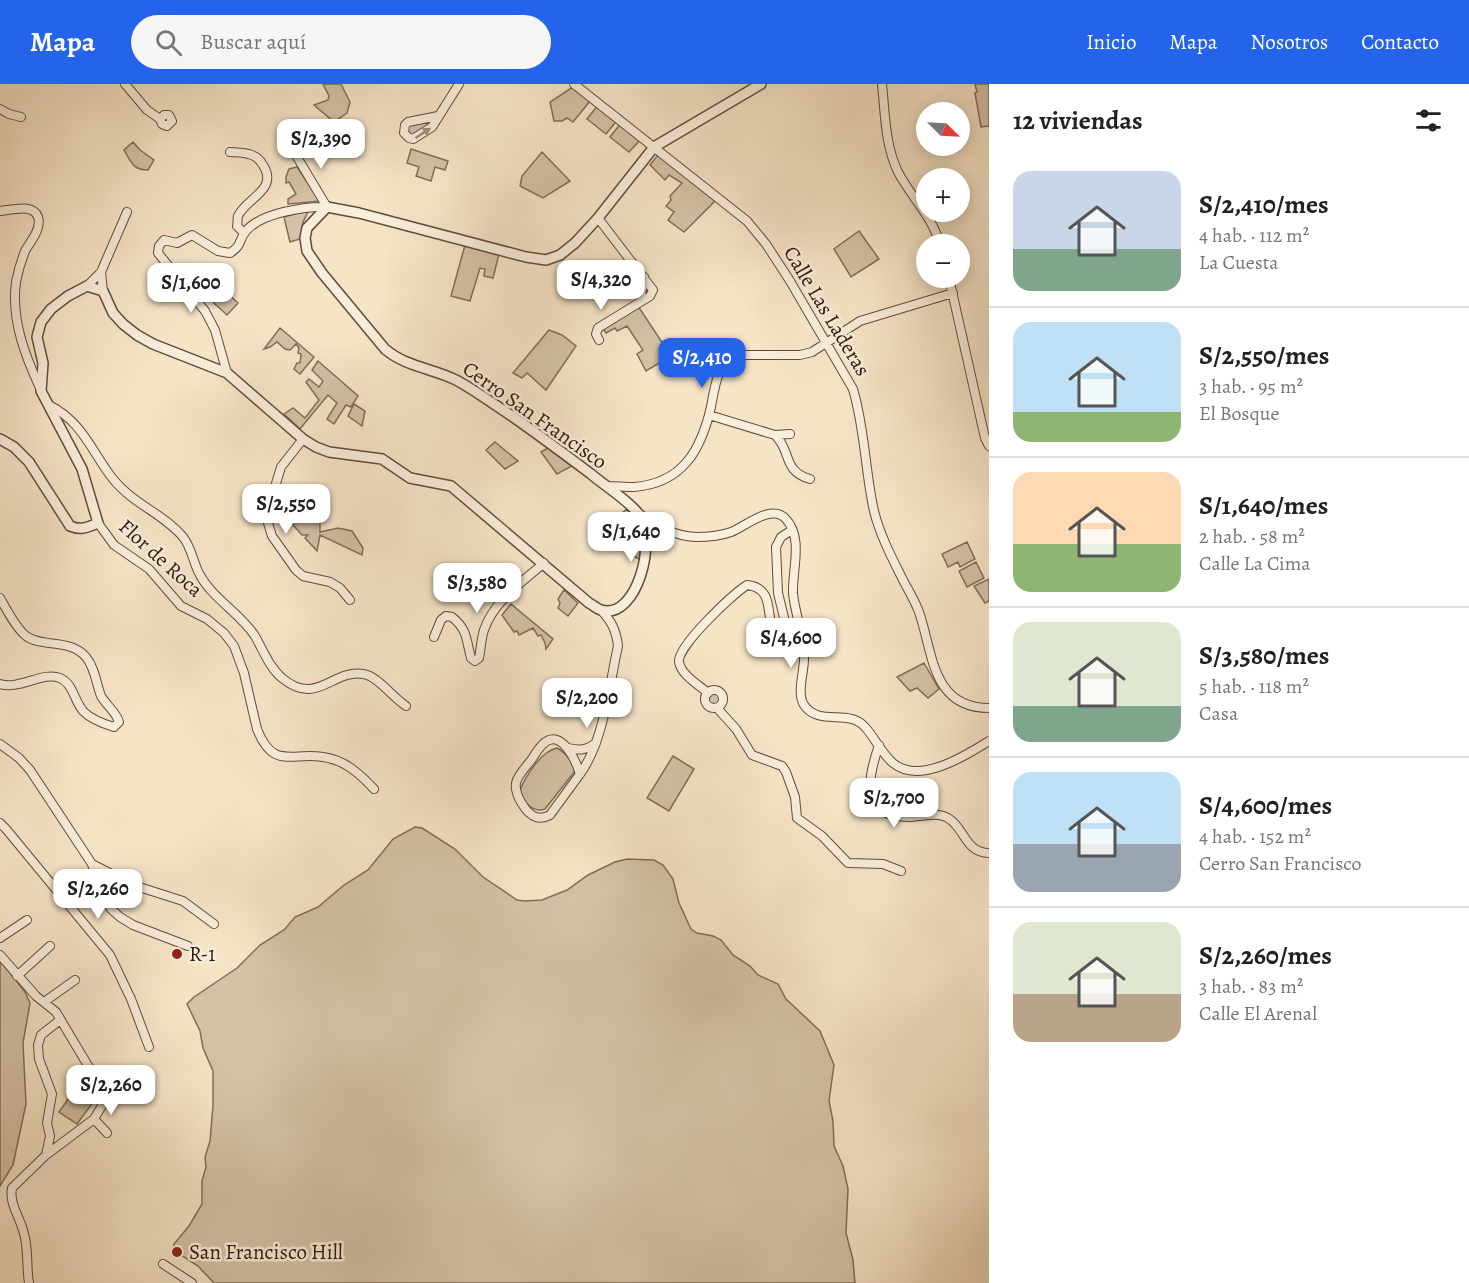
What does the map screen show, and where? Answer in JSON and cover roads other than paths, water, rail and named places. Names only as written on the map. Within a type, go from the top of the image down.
[{"type":"street","points":[[125,84],[147,110],[160,119]]},
{"type":"street","points":[[438,116],[459,84]]},
{"type":"street","name":"Calle Las Laderas","points":[[574,84],[747,221],[766,244],[853,389],[859,409],[874,510],[889,554],[920,614],[929,656],[937,676],[948,691],[965,704],[978,708],[989,708]]},
{"type":"street","points":[[227,373],[215,330],[206,311],[158,253],[159,246],[164,240],[177,243],[192,235],[218,251],[230,253],[238,248],[244,233],[254,222],[312,207],[327,207],[546,260],[560,255],[575,243],[598,218],[654,147],[761,84]]},
{"type":"street","points":[[882,84],[891,155],[898,172],[928,216],[937,234]]},
{"type":"street","points":[[0,109],[21,117]]},
{"type":"street","points":[[291,147],[327,207]]},
{"type":"street","points":[[230,152],[249,153],[260,160],[267,172],[266,186],[238,216],[237,226],[244,233]]},
{"type":"street","name":"Cerro San Francisco","points":[[327,207],[307,228],[304,238],[307,251],[322,273],[385,349],[397,359],[436,371],[474,391],[555,447],[638,513],[661,528],[685,536],[724,534],[763,516],[777,513],[788,521],[792,530]]},
{"type":"street","points":[[0,211],[26,209],[35,213],[38,218],[38,227],[26,249],[19,272],[15,302],[24,348],[41,391]]},
{"type":"street","points":[[41,391],[43,363],[37,337],[41,322],[59,302],[87,286],[101,272],[127,212]]},
{"type":"street","points":[[598,218],[653,290],[650,296],[598,328],[596,334],[599,340]]},
{"type":"street","points":[[101,272],[103,291],[113,313],[136,335],[227,373],[303,439],[329,452],[382,459],[410,478],[451,486],[612,621],[618,646],[594,750],[580,774],[550,815],[543,818],[536,817],[526,810],[516,792],[519,776],[544,742],[552,740],[561,742],[568,748],[580,774]]},
{"type":"street","points":[[87,286],[103,291]]},
{"type":"street","points":[[952,288],[970,376],[989,446]]},
{"type":"street","points":[[605,486],[634,487],[661,481],[686,465],[703,438],[720,370],[733,357],[800,355],[812,352],[860,321],[953,293]]},
{"type":"street","name":"Flor de Roca","points":[[41,391],[82,469],[98,523],[114,545],[150,569],[180,606],[207,619],[224,633],[234,646],[240,660],[257,729],[270,751],[282,758],[322,757],[339,762],[358,772],[374,789]]},
{"type":"street","points":[[49,405],[64,412],[78,426],[113,479],[124,491],[176,530],[184,539],[207,585],[253,633],[273,669],[283,679],[297,687],[312,689],[343,677],[363,674],[380,682],[389,694],[406,706]]},
{"type":"street","points":[[709,415],[775,435],[790,434]]},
{"type":"street","points":[[775,435],[779,439],[792,470],[810,478]]},
{"type":"street","points":[[0,439],[14,447],[29,462],[70,526],[84,529],[98,523]]},
{"type":"street","points":[[303,439],[281,467],[268,510],[268,524],[272,536],[296,570],[303,576],[330,582],[340,588],[350,600]]},
{"type":"street","points":[[629,506],[629,496],[634,487]]},
{"type":"street","points":[[601,610],[610,610],[626,601],[641,576],[647,544],[645,530],[638,513]]},
{"type":"street","points":[[708,693],[682,668],[679,662],[682,650],[709,619],[747,585],[754,586],[765,596],[773,632],[777,637],[785,632],[786,626],[778,593],[776,547],[781,537],[792,530],[796,561],[793,593],[803,635],[801,694],[803,703],[809,711],[819,716],[847,717],[859,721],[895,765],[916,772],[926,771],[956,760],[989,741]]},
{"type":"street","points":[[434,637],[441,620],[446,616],[452,617],[465,633],[471,658],[475,661],[479,658],[483,632],[493,610],[514,588],[544,563]]},
{"type":"street","points":[[0,598],[25,635],[35,640],[64,645],[85,656],[104,700],[118,717],[119,722],[114,727],[86,715],[77,703],[67,682],[58,677],[47,677],[16,685],[0,684]]},
{"type":"street","points":[[717,708],[723,701],[723,695],[716,690],[708,693],[705,698],[707,704],[711,708],[717,708],[736,729],[752,755],[782,766],[795,797],[795,812],[800,822],[822,836],[848,863],[883,864],[901,872]]},
{"type":"street","points":[[568,748],[580,751],[596,743]]},
{"type":"street","points":[[0,744],[19,758],[30,770],[92,864],[105,901],[120,917],[133,925],[188,946]]},
{"type":"street","points":[[879,745],[869,781],[872,801],[878,808],[898,817],[939,815],[948,818],[974,849],[989,853]]},
{"type":"street","points":[[0,823],[110,956],[131,999],[149,1047]]},
{"type":"street","points":[[92,864],[133,885],[183,901],[214,924]]},
{"type":"street","points":[[0,939],[27,920]]},
{"type":"street","points":[[17,976],[50,946]]},
{"type":"street","points":[[0,955],[36,996],[56,1012],[90,1069],[104,1098],[94,1119],[46,1155],[12,1188],[11,1195],[24,1231],[29,1283]]},
{"type":"street","points":[[45,1002],[75,980]]},
{"type":"street","points":[[46,1155],[50,1136],[47,1123],[52,1094],[39,1059],[38,1045],[41,1035],[60,1020]]},
{"type":"street","points":[[104,1098],[123,1092]]},
{"type":"street","points":[[94,1119],[107,1133]]},
{"type":"street","points":[[163,1264],[192,1283]]},
{"type":"place","name":"R-1","points":[[177,954]]},
{"type":"place","name":"San Francisco Hill","points":[[177,1252]]}]
